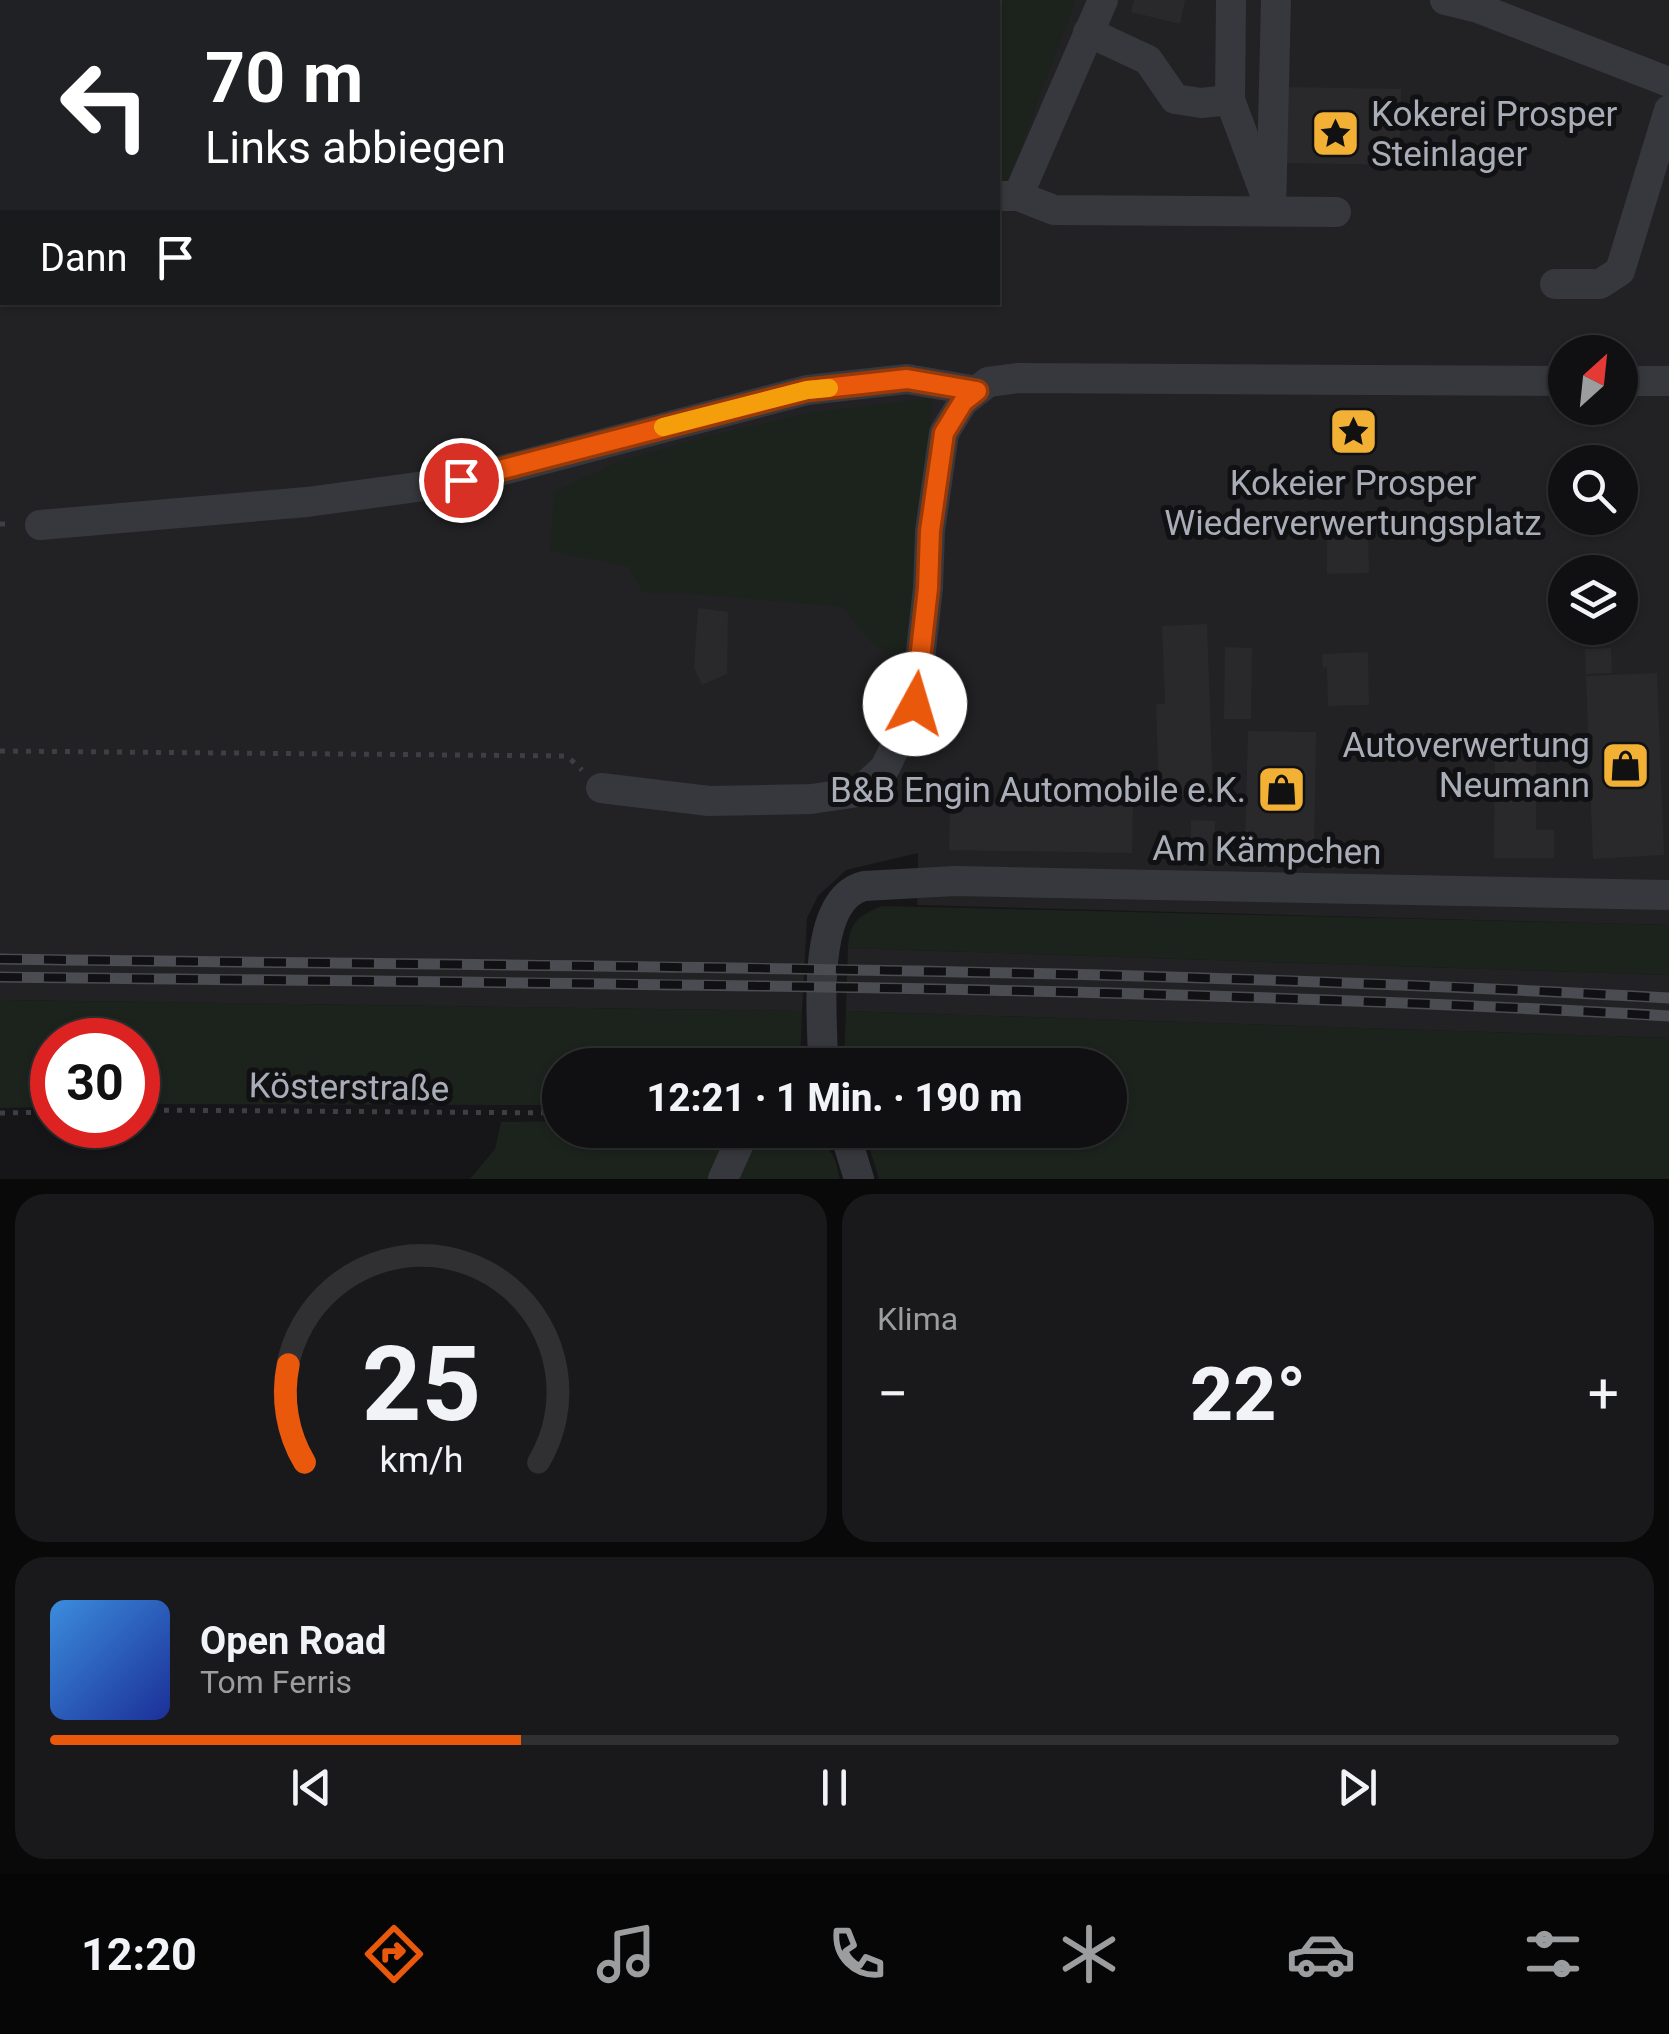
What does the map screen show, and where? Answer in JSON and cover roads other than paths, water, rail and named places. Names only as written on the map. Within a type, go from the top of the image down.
[{"type":"street","points":[[1102,0],[1008,196],[1054,210],[1336,212]]},
{"type":"street","points":[[1231,0],[1230,100],[1271,212]]},
{"type":"street","points":[[1271,212],[1276,0]]},
{"type":"street","points":[[1445,0],[1478,8],[1669,82]]},
{"type":"street","points":[[1088,32],[1148,60],[1175,99],[1201,104],[1230,100]]},
{"type":"street","points":[[1555,284],[1600,284],[1620,271],[1669,110]]},
{"type":"street","points":[[601,788],[709,801],[811,798],[860,792],[885,768],[915,704],[930,531],[944,433],[963,402],[988,382],[1019,378],[1548,380]]},
{"type":"street","points":[[40,525],[307,502],[461,480],[807,390],[907,379],[977,391]]},
{"type":"street","points":[[1638,381],[1669,381]]},
{"type":"street","name":"Am Kämpchen","points":[[823,1048],[824,940],[842,898],[852,889],[864,886],[955,880],[1669,895]]},
{"type":"street","points":[[723,1179],[737,1148]]},
{"type":"street","points":[[850,1148],[859,1179]]},
{"type":"railway","points":[[0,959],[1043,974],[1669,998]]},
{"type":"railway","points":[[0,977],[1043,991],[1669,1016]]},
{"type":"place","name":"Kokerei Prosper Steinlager","points":[[1336,134]]},
{"type":"place","name":"Kokeier Prosper Wiederverwertungsplatz","points":[[1353,431]]},
{"type":"place","name":"Autoverwertung Neumann","points":[[1625,765]]},
{"type":"place","name":"B&B Engin Automobile e.K.","points":[[1281,790]]}]
